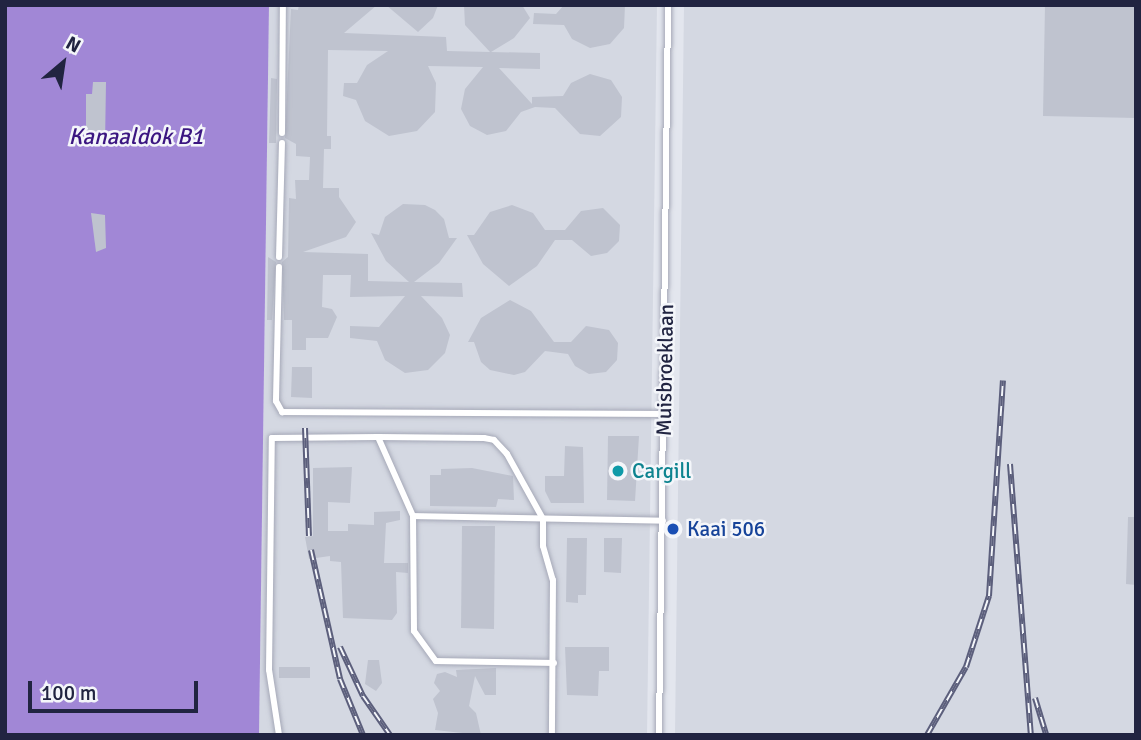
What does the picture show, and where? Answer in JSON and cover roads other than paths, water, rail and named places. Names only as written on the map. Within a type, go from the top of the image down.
[{"type":"lane","points":[[282,134],[283,5]]},
{"type":"lane","name":"Muisbroeklaan","points":[[659,735],[668,5]]},
{"type":"lane","points":[[279,257],[282,143]]},
{"type":"lane","points":[[279,267],[276,401],[282,412],[664,414]]},
{"type":"lane","points":[[378,437],[412,516],[414,631],[436,660],[554,663]]},
{"type":"lane","points":[[279,735],[269,670],[272,438],[378,437],[494,440],[507,454],[543,519],[542,546],[553,580],[552,735]]},
{"type":"lane","points":[[412,516],[663,521]]},
{"type":"water","name":"Kanaaldok B1","points":[[5,5],[269,5],[259,735],[5,735]]},
{"type":"railway","points":[[927,735],[966,667],[989,596],[1003,380]]},
{"type":"railway","points":[[305,428],[309,536]]},
{"type":"railway","points":[[1010,464],[1031,735]]},
{"type":"railway","points":[[311,550],[340,679],[363,735]]},
{"type":"railway","points":[[340,647],[363,696],[390,735]]},
{"type":"railway","points":[[1035,698],[1046,735]]},
{"type":"place","name":"Cargill","points":[[618,471]]},
{"type":"place","name":"Kaai 506","points":[[673,529]]}]
